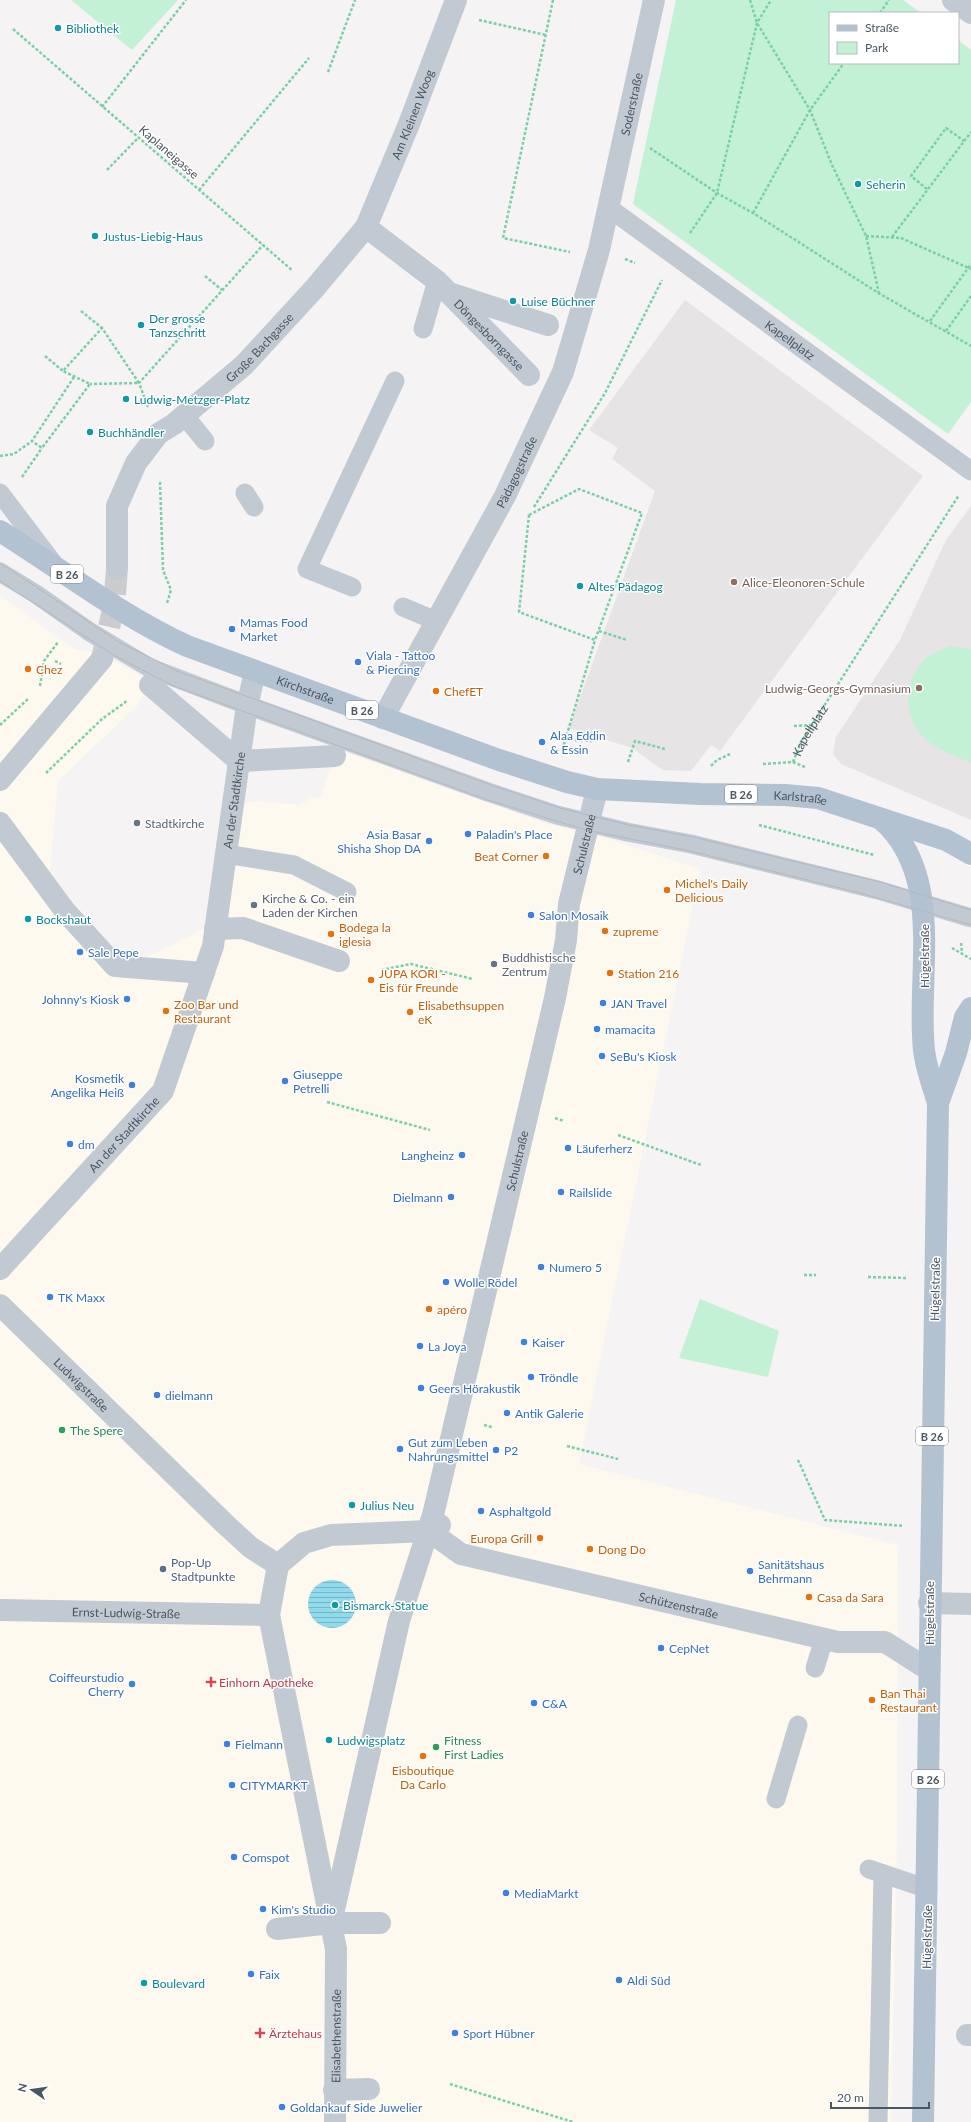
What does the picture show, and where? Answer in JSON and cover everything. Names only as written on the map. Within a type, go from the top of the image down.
[{"type":"main road","name":"B 26","points":[[0,531],[55,565]]},
{"type":"main road","name":"Kirchstraße","points":[[55,565],[133,618],[187,646],[535,772],[597,789]]},
{"type":"main road","name":"Karlstraße","points":[[597,789],[785,795],[818,798],[946,840],[971,854]]},
{"type":"main road","name":"Hügelstraße","points":[[881,819],[894,829],[907,852],[923,903],[924,1051],[938,1103],[930,1528],[928,1889],[923,2122]]},
{"type":"main road","name":"Hügelstraße","points":[[938,1103],[956,1053],[966,1017],[971,1008]]},
{"type":"street","name":"Am Kleinen Woog","points":[[366,227],[409,124],[456,0]]},
{"type":"street","name":"Soderstraße","points":[[609,208],[654,0]]},
{"type":"street","points":[[953,0],[971,13]]},
{"type":"street","name":"Pädagogstraße","points":[[383,718],[505,496],[562,372],[599,250],[609,208]]},
{"type":"street","name":"Döngesborngasse","points":[[366,227],[444,287],[529,375]]},
{"type":"street","name":"Große Bachgasse","points":[[116,569],[118,506],[136,463],[158,434],[184,415],[244,365],[314,289],[366,227]]},
{"type":"street","name":"Döngesborngasse","points":[[444,287],[548,325]]},
{"type":"street","points":[[0,780],[102,659]]},
{"type":"street","name":"An der Stadtkirche","points":[[0,1269],[163,1091],[213,946],[246,712],[255,671]]},
{"type":"street","points":[[150,685],[239,761],[335,756]]},
{"type":"street","name":"Schulstraße","points":[[435,1528],[555,998],[566,940],[569,904],[597,789]]},
{"type":"street","points":[[0,823],[65,911],[115,966],[204,973]]},
{"type":"street","points":[[215,929],[243,928],[339,961]]},
{"type":"street","name":"Ludwigstraße","points":[[0,1305],[250,1547],[278,1565]]},
{"type":"street","points":[[435,1528],[399,1621],[331,1923],[261,1614],[278,1565],[304,1543],[331,1535],[435,1528]]},
{"type":"street","name":"Schützenstraße","points":[[435,1528],[461,1554],[838,1642],[885,1642],[929,1670]]},
{"type":"street","points":[[929,1603],[971,1604]]},
{"type":"street","name":"Ernst-Ludwig-Straße","points":[[0,1610],[261,1614]]},
{"type":"street","points":[[277,1929],[331,1923],[380,1923]]},
{"type":"street","name":"Elisabethenstraße","points":[[331,1923],[336,1949],[335,2122]]},
{"type":"street","points":[[334,2090],[369,2089]]},
{"type":"lane","name":"Kapellplatz","points":[[609,208],[971,471]]},
{"type":"lane","points":[[423,329],[444,287]]},
{"type":"lane","points":[[352,587],[307,569],[395,381]]},
{"type":"lane","points":[[184,415],[206,441]]},
{"type":"lane","points":[[0,493],[55,565]]},
{"type":"lane","points":[[0,572],[132,658],[246,712],[517,803],[588,823],[691,844],[923,903],[971,918]]},
{"type":"lane","points":[[403,607],[436,621]]},
{"type":"lane","points":[[225,854],[294,865],[347,892]]},
{"type":"lane","points":[[815,1668],[824,1639]]},
{"type":"lane","points":[[776,1799],[798,1725]]},
{"type":"lane","points":[[878,2122],[876,1872],[928,1889]]},
{"type":"path","points":[[102,107],[186,0]]},
{"type":"path","points":[[328,72],[355,0]]},
{"type":"path","points":[[554,0],[503,238],[574,253]]},
{"type":"path","points":[[750,0],[757,23],[810,110],[832,165],[866,236],[880,294]]},
{"type":"path","points":[[595,640],[519,612],[528,515],[605,393],[675,256],[717,193],[757,23],[771,0]]},
{"type":"path","points":[[881,12],[889,0]]},
{"type":"path","points":[[482,20],[546,35]]},
{"type":"path","name":"Kaplaneigasse","points":[[13,29],[314,289]]},
{"type":"path","points":[[199,190],[309,58]]},
{"type":"path","points":[[753,213],[810,110],[843,64]]},
{"type":"path","points":[[927,189],[911,176],[946,128],[964,141]]},
{"type":"path","points":[[626,132],[717,193],[753,213],[880,294],[971,346]]},
{"type":"path","points":[[892,237],[971,132]]},
{"type":"path","points":[[107,170],[138,138]]},
{"type":"path","points":[[866,236],[901,238],[970,268]]},
{"type":"path","points":[[45,356],[63,371],[90,384],[139,383],[263,245]]},
{"type":"path","points":[[930,322],[970,268],[971,264]]},
{"type":"path","points":[[205,276],[222,290]]},
{"type":"path","points":[[946,331],[971,296]]},
{"type":"path","points":[[81,311],[102,328],[139,383],[158,434]]},
{"type":"path","points":[[63,371],[102,328]]},
{"type":"path","points":[[0,456],[14,454],[32,441],[74,377]]},
{"type":"path","points":[[20,479],[90,384]]},
{"type":"path","points":[[32,441],[42,448]]},
{"type":"path","points":[[160,479],[163,570],[171,590]]},
{"type":"path","points":[[528,515],[579,489],[642,513],[595,640],[562,753]]},
{"type":"path","name":"Kapellplatz","points":[[793,762],[801,742],[811,725],[963,489]]},
{"type":"path","points":[[599,631],[627,640]]},
{"type":"path","points":[[40,688],[44,661],[60,640]]},
{"type":"path","points":[[42,777],[102,719],[150,685]]},
{"type":"path","points":[[0,725],[34,693]]},
{"type":"path","points":[[794,726],[811,725]]},
{"type":"path","points":[[565,740],[592,740]]},
{"type":"path","points":[[627,766],[635,741],[665,749]]},
{"type":"path","points":[[711,766],[717,760],[730,754]]},
{"type":"path","points":[[756,824],[871,855]]},
{"type":"path","points":[[962,953],[971,960]]},
{"type":"path","points":[[381,970],[411,964],[473,979]]},
{"type":"path","points":[[326,1102],[430,1130]]},
{"type":"path","points":[[554,1118],[564,1121]]},
{"type":"path","points":[[618,1135],[701,1165]]},
{"type":"path","points":[[804,1275],[816,1275]]},
{"type":"path","points":[[868,1277],[935,1280]]},
{"type":"path","points":[[481,1424],[492,1427]]},
{"type":"path","points":[[567,1446],[618,1459]]},
{"type":"path","points":[[798,1460],[824,1520],[930,1528]]},
{"type":"path","points":[[450,2084],[573,2122]]},
{"type":"shaded area","name":"Alice-Eleonoren-Schule","points":[[685,300],[923,476],[720,751],[711,745],[691,771],[663,770],[632,748],[569,728],[655,491],[612,459],[618,448],[589,430]]},
{"type":"shaded area","name":"Ludwig-Georgs-Gymnasium","points":[[971,506],[971,820],[841,764],[833,754],[836,737],[900,640],[946,540]]},
{"type":"shaded area","points":[[0,595],[74,649],[103,655],[152,682],[137,706],[58,781],[49,882],[100,944],[147,957],[208,927],[233,805],[256,801],[300,805],[312,797],[320,798],[337,749],[544,823],[599,836],[700,869],[579,1464],[898,1545],[897,1841],[891,2122],[0,2122]]},
{"type":"green space","points":[[71,0],[178,0],[132,50]]},
{"type":"green space","points":[[676,0],[903,0],[920,12],[829,12],[829,64],[959,64],[959,41],[971,50],[971,402],[948,434],[633,204]]},
{"type":"green space","points":[[949,646],[971,649],[971,763],[939,749],[923,737],[916,728],[909,708],[909,687],[918,667],[927,657]]},
{"type":"green space","points":[[700,1299],[779,1331],[768,1377],[679,1358]]},
{"type":"water","points":[[327,1580],[337,1580],[346,1584],[352,1590],[355,1595],[355,1613],[346,1624],[337,1628],[327,1628],[318,1624],[312,1618],[308,1609],[308,1599],[312,1590],[318,1584]]},
{"type":"tunnel","points":[[102,659],[114,605],[117,569]]},
{"type":"tram line","points":[[0,563],[119,642],[177,671],[491,785],[560,808],[629,825],[693,837],[880,882],[971,910]]},
{"type":"tram line","points":[[0,581],[112,654],[171,685],[485,799],[586,830],[690,851],[860,893],[971,925]]},
{"type":"place","name":"Bibliothek","points":[[58,28]]},
{"type":"place","name":"Seherin","points":[[858,184]]},
{"type":"place","name":"Justus-Liebig-Haus","points":[[95,236]]},
{"type":"place","name":"Luise Büchner","points":[[513,301]]},
{"type":"place","name":"Der grosse Tanzschritt","points":[[141,325]]},
{"type":"place","name":"Ludwig-Metzger-Platz","points":[[126,399]]},
{"type":"place","name":"Buchhändler","points":[[90,432]]},
{"type":"place","name":"Alice-Eleonoren-Schule","points":[[734,582]]},
{"type":"place","name":"Altes Pädagog","points":[[580,586]]},
{"type":"place","name":"Mamas Food Market","points":[[232,629]]},
{"type":"place","name":"Viala - Tattoo & Piercing","points":[[358,662]]},
{"type":"place","name":"Chez","points":[[28,669]]},
{"type":"place","name":"Ludwig-Georgs-Gymnasium","points":[[919,688]]},
{"type":"place","name":"ChefET","points":[[436,691]]},
{"type":"place","name":"Alaa Eddin & Essin","points":[[542,742]]},
{"type":"place","name":"Stadtkirche","points":[[137,823]]},
{"type":"place","name":"Paladin's Place","points":[[468,834]]},
{"type":"place","name":"Asia Basar Shisha Shop DA","points":[[429,841]]},
{"type":"place","name":"Beat Corner","points":[[546,856]]},
{"type":"place","name":"Michel's Daily Delicious","points":[[667,890]]},
{"type":"place","name":"Kirche & Co. - ein Laden der Kirchen","points":[[254,905]]},
{"type":"place","name":"Salon Mosaik","points":[[531,915]]},
{"type":"place","name":"Bockshaut","points":[[28,919]]},
{"type":"place","name":"zupreme","points":[[605,931]]},
{"type":"place","name":"Bodega la iglesia","points":[[331,934]]},
{"type":"place","name":"Sale Pepe","points":[[80,952]]},
{"type":"place","name":"Buddhistische Zentrum","points":[[494,964]]},
{"type":"place","name":"Station 216","points":[[610,973]]},
{"type":"place","name":"JUPA KORI - Eis für Freunde","points":[[371,980]]},
{"type":"place","name":"Johnny's Kiosk","points":[[127,999]]},
{"type":"place","name":"JAN Travel","points":[[603,1003]]},
{"type":"place","name":"Zoo Bar und Restaurant","points":[[166,1011]]},
{"type":"place","name":"Elisabethsuppen eK","points":[[410,1012]]},
{"type":"place","name":"mamacita","points":[[597,1029]]},
{"type":"place","name":"SeBu's Kiosk","points":[[602,1056]]},
{"type":"place","name":"Giuseppe Petrelli","points":[[285,1081]]},
{"type":"place","name":"Kosmetik Angelika Heiß","points":[[132,1085]]},
{"type":"place","name":"dm","points":[[70,1144]]},
{"type":"place","name":"Läuferherz","points":[[568,1148]]},
{"type":"place","name":"Langheinz","points":[[462,1155]]},
{"type":"place","name":"Railslide","points":[[561,1192]]},
{"type":"place","name":"Dielmann","points":[[451,1197]]},
{"type":"place","name":"Numero 5","points":[[541,1267]]},
{"type":"place","name":"Wolle Rödel","points":[[446,1282]]},
{"type":"place","name":"TK Maxx","points":[[50,1297]]},
{"type":"place","name":"apéro","points":[[429,1309]]},
{"type":"place","name":"Kaiser","points":[[524,1342]]},
{"type":"place","name":"La Joya","points":[[420,1346]]},
{"type":"place","name":"Tröndle","points":[[531,1377]]},
{"type":"place","name":"Geers Hörakustik","points":[[421,1388]]},
{"type":"place","name":"dielmann","points":[[157,1395]]},
{"type":"place","name":"Antik Galerie","points":[[507,1413]]},
{"type":"place","name":"The Spere","points":[[62,1430]]},
{"type":"place","name":"Gut zum Leben Nahrungsmittel","points":[[400,1449]]},
{"type":"place","name":"P2","points":[[496,1450]]},
{"type":"place","name":"Julius Neu","points":[[352,1505]]},
{"type":"place","name":"Asphaltgold","points":[[481,1511]]},
{"type":"place","name":"Europa Grill","points":[[540,1538]]},
{"type":"place","name":"Dong Do","points":[[590,1549]]},
{"type":"place","name":"Pop-Up Stadtpunkte","points":[[163,1569]]},
{"type":"place","name":"Sanitätshaus Behrmann","points":[[750,1571]]},
{"type":"place","name":"Casa da Sara","points":[[809,1597]]},
{"type":"place","name":"Bismarck-Statue","points":[[335,1605]]},
{"type":"place","name":"CepNet","points":[[661,1648]]},
{"type":"place","name":"Einhorn Apotheke","points":[[211,1682]]},
{"type":"place","name":"Coiffeurstudio Cherry","points":[[132,1684]]},
{"type":"place","name":"Ban Thai Restaurant","points":[[872,1700]]},
{"type":"place","name":"C&A","points":[[534,1703]]},
{"type":"place","name":"Ludwigsplatz","points":[[329,1740]]},
{"type":"place","name":"Fielmann","points":[[227,1744]]},
{"type":"place","name":"Fitness First Ladies","points":[[436,1747]]},
{"type":"place","name":"Eisboutique Da Carlo","points":[[423,1756]]},
{"type":"place","name":"CITYMARKT","points":[[232,1785]]},
{"type":"place","name":"Comspot","points":[[234,1857]]},
{"type":"place","name":"MediaMarkt","points":[[506,1893]]},
{"type":"place","name":"Kim's Studio","points":[[263,1909]]},
{"type":"place","name":"Faix","points":[[251,1974]]},
{"type":"place","name":"Aldi Süd","points":[[619,1980]]},
{"type":"place","name":"Boulevard","points":[[144,1983]]},
{"type":"place","name":"Ärztehaus","points":[[260,2033]]},
{"type":"place","name":"Sport Hübner","points":[[455,2033]]},
{"type":"place","name":"Goldankauf Side Juwelier","points":[[282,2107]]}]
